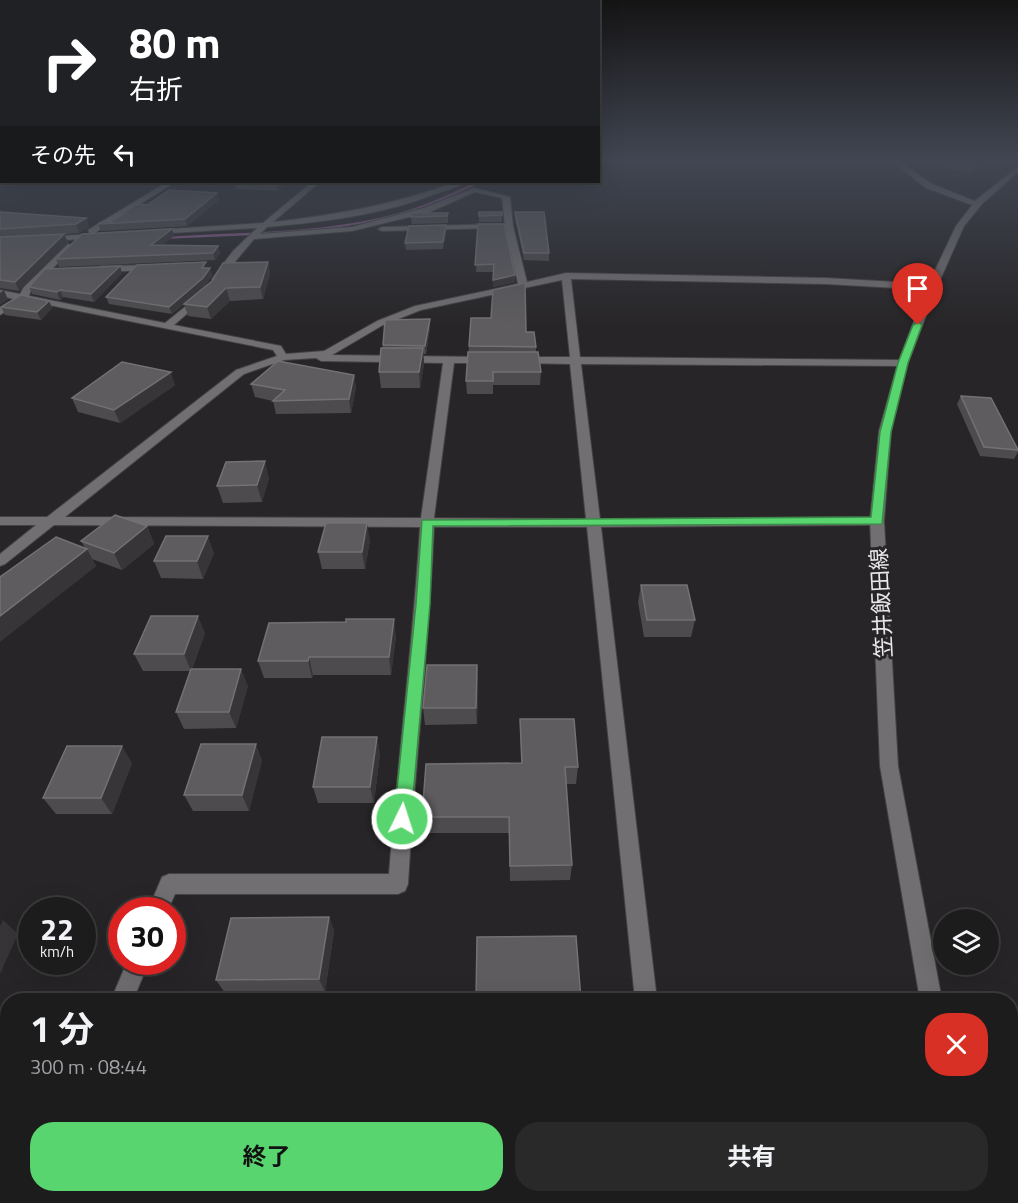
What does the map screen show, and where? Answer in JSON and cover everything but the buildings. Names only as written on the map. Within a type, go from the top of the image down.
[{"type":"street","points":[[0,312],[24,296],[27,289],[82,237],[117,215]]},
{"type":"street","points":[[166,326],[211,289],[225,264],[277,215]]},
{"type":"street","points":[[140,233],[264,226],[345,215]]},
{"type":"street","points":[[352,230],[408,215]]},
{"type":"street","points":[[508,215],[523,284]]},
{"type":"street","name":"笠井飯田線","points":[[930,993],[889,766],[877,521],[885,432],[903,363],[932,287],[960,226],[969,215]]},
{"type":"street","points":[[255,236],[352,230],[509,226]]},
{"type":"street","points":[[36,240],[106,235]]},
{"type":"street","points":[[214,265],[225,264]]},
{"type":"street","points":[[90,270],[158,267]]},
{"type":"street","points":[[128,277],[136,268]]},
{"type":"street","points":[[44,272],[56,271]]},
{"type":"street","points":[[0,561],[240,372],[283,357],[326,354],[380,323],[418,308],[566,276],[826,281],[932,287]]},
{"type":"street","points":[[566,276],[645,993]]},
{"type":"street","points":[[0,293],[277,348],[283,357]]},
{"type":"street","points":[[94,311],[102,302]]},
{"type":"street","points":[[283,357],[903,363]]},
{"type":"street","points":[[164,897],[169,884],[398,884],[407,754],[423,604],[427,522],[449,359]]},
{"type":"street","points":[[0,521],[593,523],[877,521]]},
{"type":"street","points":[[125,993],[133,975]]},
{"type":"waterway","points":[[162,238],[302,230],[358,223],[395,215]]},
{"type":"route","points":[[402,819],[423,604],[427,522],[877,521],[885,432],[903,363],[918,325]]}]
